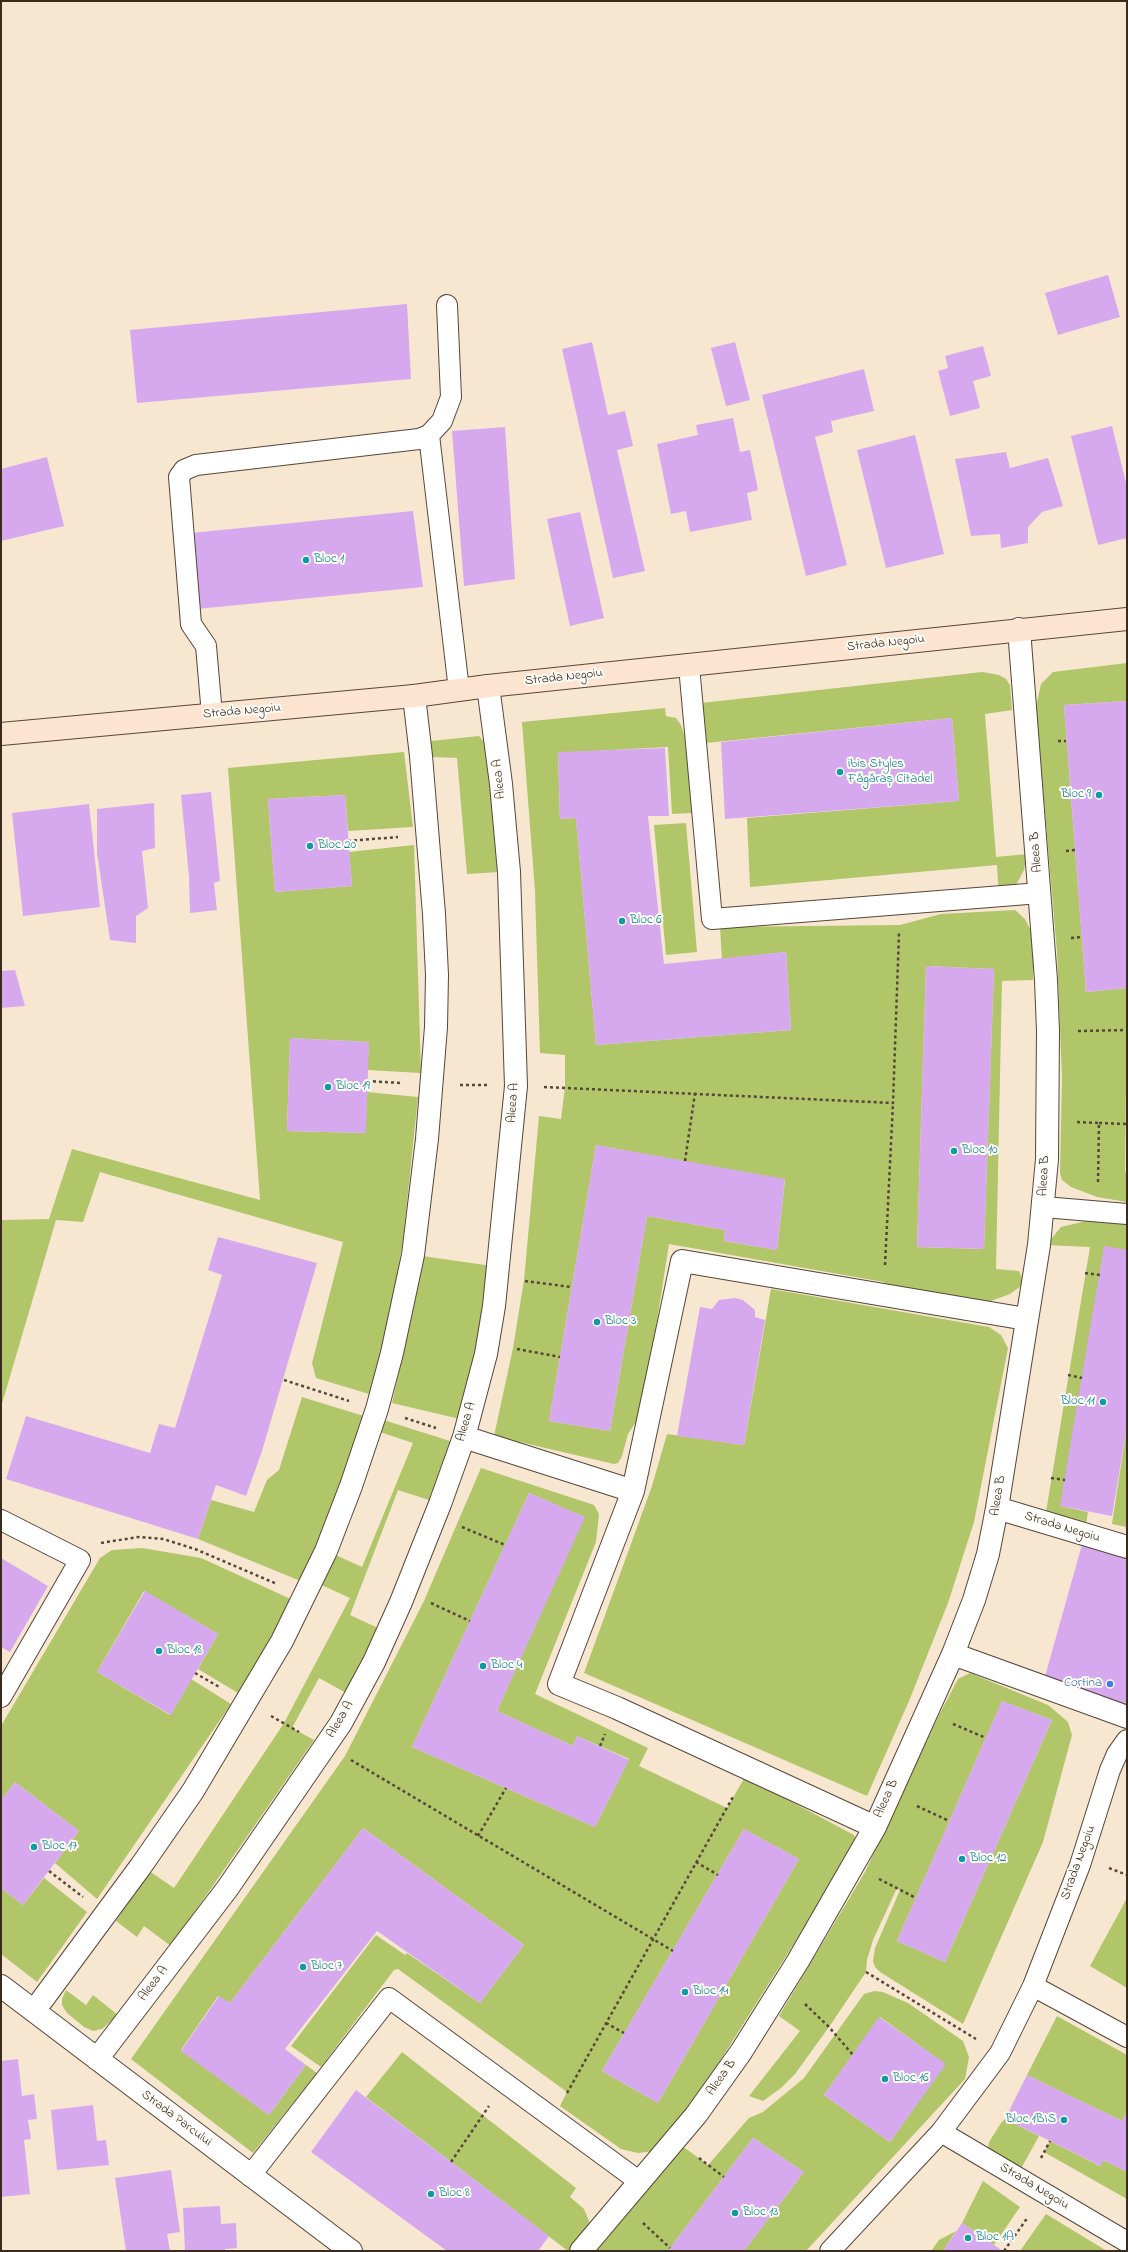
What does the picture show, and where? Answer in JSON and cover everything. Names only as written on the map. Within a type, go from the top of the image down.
[{"type":"main road","name":"Strada Negoiu","points":[[1,734],[414,696],[488,686],[688,666],[1127,618]]},
{"type":"street","name":"Aleea B","points":[[581,2251],[696,2114],[741,2052],[783,1984],[875,1827],[952,1654],[974,1600],[988,1554],[998,1508],[1044,1206],[1048,1031],[1040,893],[1019,629]]},
{"type":"street","name":"Aleea A","points":[[97,2059],[227,1889],[341,1724],[374,1662],[404,1593],[436,1515],[464,1437],[487,1343],[497,1277],[516,1086],[509,872],[501,784],[488,686]]},
{"type":"street","points":[[34,2011],[193,1791],[282,1641],[305,1597],[326,1551],[351,1486],[377,1409],[392,1353],[413,1255],[433,1084],[437,975],[428,835],[414,696]]},
{"type":"street","points":[[875,1827],[617,1708],[559,1684],[633,1492],[682,1261],[1026,1319]]},
{"type":"street","points":[[464,1437],[633,1492]]},
{"type":"street","name":"Strada Negoiu","points":[[998,1508],[1127,1547]]},
{"type":"street","points":[[952,1654],[1127,1717]]},
{"type":"street","name":"Strada Parcului","points":[[1,1986],[351,2251]]},
{"type":"lane","points":[[212,715],[206,646],[191,624],[178,483],[179,476],[184,470],[196,465],[419,439],[429,435],[442,421],[451,397],[447,305]]},
{"type":"lane","points":[[429,435],[459,690]]},
{"type":"lane","points":[[688,666],[712,919],[1040,893]]},
{"type":"lane","points":[[1044,1206],[1127,1214]]},
{"type":"lane","points":[[1,1520],[80,1560],[1,1697]]},
{"type":"lane","name":"Strada Negoiu","points":[[830,2251],[941,2132],[1000,2053],[1033,1986],[1080,1865],[1110,1770],[1117,1754],[1127,1740]]},
{"type":"lane","points":[[1033,1986],[1127,2037]]},
{"type":"lane","points":[[250,2176],[389,1998],[640,2182]]},
{"type":"lane","name":"Strada Negoiu","points":[[941,2132],[1127,2242]]},
{"type":"path","points":[[348,840],[428,835]]},
{"type":"path","points":[[883,1295],[901,905]]},
{"type":"path","points":[[1048,1031],[1127,1030]]},
{"type":"path","points":[[516,1086],[892,1103]]},
{"type":"path","points":[[685,1161],[695,1093]]},
{"type":"path","points":[[1069,1121],[1127,1124]]},
{"type":"path","points":[[1097,1190],[1099,1123]]},
{"type":"path","points":[[1085,1273],[1100,1275]]},
{"type":"path","points":[[497,1277],[572,1287]]},
{"type":"path","points":[[487,1343],[560,1357]]},
{"type":"path","points":[[1068,1375],[1082,1378]]},
{"type":"path","points":[[284,1380],[464,1437]]},
{"type":"path","points":[[1051,1478],[1065,1480]]},
{"type":"path","points":[[436,1515],[505,1545]]},
{"type":"path","points":[[80,1560],[95,1544],[138,1537],[163,1539],[195,1549],[305,1597]]},
{"type":"path","points":[[404,1593],[470,1621]]},
{"type":"path","points":[[926,1713],[986,1738]]},
{"type":"path","points":[[326,1747],[345,1756],[652,1940],[673,1951]]},
{"type":"path","points":[[553,2118],[696,1862],[750,1769]]},
{"type":"path","points":[[478,1836],[506,1788]]},
{"type":"path","points":[[890,1792],[950,1821]]},
{"type":"path","points":[[696,1862],[718,1875]]},
{"type":"path","points":[[852,1866],[916,1898]]},
{"type":"path","points":[[49,1871],[105,1914]]},
{"type":"path","points":[[866,1972],[1000,2053]]},
{"type":"path","points":[[783,1984],[828,2027],[853,2055]]},
{"type":"path","points":[[606,2023],[624,2033]]},
{"type":"path","points":[[451,2162],[505,2082]]},
{"type":"path","points":[[699,2158],[724,2177]]},
{"type":"path","points":[[1004,2251],[1044,2194]]},
{"type":"path","points":[[622,2203],[670,2248]]},
{"type":"green space","points":[[1127,663],[1127,701],[1064,705],[1086,992],[1127,988],[1125,1172],[1127,1172],[1127,1202],[1097,1197],[1071,1187],[1062,1180],[1060,1173],[1062,1078],[1057,952],[1036,707],[1041,684],[1053,672]]},
{"type":"green space","points":[[982,672],[999,675],[1006,679],[1010,685],[1012,710],[985,714],[996,857],[1027,854],[1024,870],[1015,887],[999,897],[997,865],[750,887],[747,818],[959,801],[952,718],[696,744],[692,704]]},
{"type":"green space","points":[[665,708],[666,716],[676,718],[681,725],[685,737],[692,813],[672,814],[668,747],[558,753],[560,819],[576,818],[596,1045],[791,1030],[786,952],[722,959],[720,927],[900,925],[941,914],[1015,910],[1025,919],[1033,935],[1033,980],[1002,981],[996,1269],[1019,1271],[1022,1278],[1021,1286],[1010,1294],[988,1302],[883,1295],[884,1282],[669,1244],[644,1404],[641,1414],[628,1434],[622,1456],[618,1463],[614,1464],[494,1436],[513,1348],[524,1280],[539,1116],[561,1119],[565,1087],[565,1055],[540,1053],[535,891],[522,722]],"holes":[[[926,966],[994,969],[984,1249],[917,1247]],[[596,1145],[785,1180],[777,1250],[724,1241],[725,1230],[647,1216],[610,1431],[549,1421]]]},
{"type":"green space","points":[[479,736],[485,743],[500,872],[467,874],[457,758],[432,757],[431,741]]},
{"type":"green space","points":[[404,752],[413,827],[348,831],[345,795],[268,799],[275,892],[352,886],[349,852],[414,845],[421,1073],[367,1070],[369,1042],[290,1038],[287,1131],[365,1133],[367,1092],[418,1097],[403,1240],[389,1320],[369,1394],[316,1378],[312,1363],[343,1242],[100,1172],[83,1222],[56,1220],[1,1407],[1,1220],[49,1219],[72,1149],[260,1200],[228,768]]},
{"type":"green space","points":[[686,823],[697,952],[666,955],[654,825]]},
{"type":"green space","points":[[1095,1219],[1127,1223],[1127,1250],[1060,1506],[1088,1512],[1086,1525],[1045,1518],[1090,1247],[1046,1245],[1061,1227]]},
{"type":"green space","points":[[422,1256],[499,1267],[468,1421],[392,1403],[414,1307]]},
{"type":"green space","points":[[771,1289],[989,1327],[1001,1335],[1008,1348],[974,1522],[948,1603],[909,1701],[867,1796],[584,1673],[652,1486],[667,1434],[744,1445]]},
{"type":"green space","points":[[302,1397],[367,1417],[303,1582],[198,1539],[211,1500],[254,1512],[267,1480],[279,1470]]},
{"type":"green space","points":[[374,1417],[450,1441],[429,1500],[398,1490],[350,1615],[380,1629],[348,1694],[319,1678],[292,1728],[314,1740],[171,1946],[144,1926],[137,1937],[116,1921],[149,1871],[174,1888],[284,1723],[350,1598],[315,1582],[329,1552],[362,1567],[413,1443],[371,1429]]},
{"type":"green space","points":[[1127,1426],[1127,1527],[1112,1524]]},
{"type":"green space","points":[[481,1468],[594,1505],[599,1514],[596,1542],[535,1694],[648,1748],[639,1766],[727,1808],[745,1777],[854,1835],[858,1842],[672,2137],[655,2151],[638,2153],[621,2149],[560,2106],[567,2092],[398,1969],[394,1970],[321,2067],[291,2046],[376,1935],[405,1955],[407,1953],[480,2003],[524,1945],[363,1828],[230,2003],[218,1996],[181,2050],[269,2115],[306,2065],[317,2073],[253,2153],[131,2059],[345,1756],[424,1601]],"holes":[[[529,1493],[584,1517],[497,1711],[573,1746],[577,1736],[629,1759],[595,1827],[412,1747]],[[744,1829],[799,1859],[658,2103],[602,2071]]]},
{"type":"green space","points":[[142,1548],[201,1558],[293,1600],[269,1648],[238,1693],[198,1669],[218,1634],[144,1591],[97,1672],[170,1715],[191,1679],[231,1704],[97,1899],[55,1863],[79,1831],[15,1782],[1,1800],[1,1726],[100,1558],[112,1550]]},
{"type":"green space","points":[[970,1673],[1048,1705],[1068,1722],[1072,1735],[1043,1842],[963,2024],[880,1972],[875,1967],[873,1961],[875,1948],[900,1890],[897,1888],[873,1940],[867,1960],[866,1972],[829,2027],[795,2074],[781,2088],[763,2101],[749,2096],[800,2031],[779,2016],[865,1872],[938,1717],[958,1679]],"holes":[[[1002,1701],[1052,1720],[945,1962],[897,1941]]]},
{"type":"green space","points":[[44,1878],[87,1912],[37,1982],[1,1954],[1,1888],[23,1905]]},
{"type":"green space","points":[[1127,1898],[1127,1988],[1090,1966]]},
{"type":"green space","points":[[66,1990],[86,2005],[93,1995],[118,2015],[102,2029],[93,2031],[84,2027],[67,2013],[62,2005],[62,1999]]},
{"type":"green space","points":[[874,1991],[883,1992],[908,2003],[963,2041],[969,2057],[965,2079],[806,2251],[744,2251],[804,2172],[753,2138],[668,2251],[589,2251],[681,2145],[708,2165],[749,2118],[763,2112],[804,2078],[864,1994]],"holes":[[[880,2017],[945,2064],[890,2142],[824,2095]]]},
{"type":"green space","points":[[1057,2016],[1127,2055],[1127,2111],[1122,2121],[1027,2075]]},
{"type":"green space","points":[[402,2052],[576,2188],[570,2197],[584,2209],[589,2221],[587,2234],[574,2251],[568,2251],[366,2097]]},
{"type":"green space","points":[[1005,2119],[1039,2136],[1018,2174],[987,2152],[989,2142]]},
{"type":"green space","points":[[1050,2141],[1100,2166],[1103,2160],[1127,2172],[1127,2199],[1044,2152]]},
{"type":"green space","points":[[983,2181],[1020,2207],[994,2245],[962,2223]]},
{"type":"green space","points":[[1046,2214],[1107,2251],[1020,2251]]},
{"type":"green space","points":[[956,2231],[943,2251],[931,2251],[939,2240]]},
{"type":"building","points":[[1108,275],[1120,317],[1058,335],[1045,293]]},
{"type":"building","points":[[407,304],[411,379],[137,403],[130,330]]},
{"type":"building","points":[[592,342],[608,415],[625,411],[633,446],[617,450],[645,571],[613,578],[562,349]]},
{"type":"building","points":[[735,342],[750,400],[726,406],[711,348]]},
{"type":"building","points":[[983,346],[991,376],[973,381],[980,408],[950,416],[938,371],[948,368],[945,356]]},
{"type":"building","points":[[864,369],[874,411],[831,421],[833,432],[815,437],[847,565],[806,576],[762,395]]},
{"type":"building","points":[[733,418],[740,452],[750,450],[758,490],[747,493],[752,520],[690,532],[686,511],[671,514],[657,444],[698,435],[696,425]]},
{"type":"building","points":[[1112,426],[1127,487],[1127,538],[1098,545],[1071,436]]},
{"type":"building","points":[[505,427],[515,579],[464,586],[452,431]]},
{"type":"building","points":[[915,435],[944,554],[886,568],[857,450]]},
{"type":"building","points":[[1006,452],[1010,468],[1048,458],[1063,506],[1042,512],[1028,527],[1028,543],[1001,548],[1000,534],[971,536],[955,459]]},
{"type":"building","points":[[47,457],[64,526],[1,541],[1,469]]},
{"type":"building","name":"Bloc 1","points":[[413,511],[423,587],[197,609],[191,533]]},
{"type":"building","points":[[580,512],[604,618],[570,626],[547,519]]},
{"type":"building","name":"Bloc 9","points":[[1127,701],[1127,988],[1086,992],[1064,705]]},
{"type":"building","name":"ibis Styles Făgăraș Citadel","points":[[952,718],[959,801],[725,819],[721,742]]},
{"type":"building","name":"Bloc 6","points":[[665,748],[669,816],[648,816],[664,964],[786,952],[791,1030],[596,1045],[576,818],[560,819],[558,752]]},
{"type":"building","points":[[211,792],[220,881],[214,883],[217,910],[190,913],[189,876],[181,795]]},
{"type":"building","name":"Bloc 20","points":[[345,795],[352,886],[275,892],[268,799]]},
{"type":"building","points":[[154,803],[155,848],[142,851],[148,908],[136,916],[136,943],[110,940],[97,853],[97,809]]},
{"type":"building","points":[[89,804],[100,907],[23,916],[12,813]]},
{"type":"building","name":"Bloc 10","points":[[926,966],[994,969],[984,1249],[917,1247]]},
{"type":"building","points":[[15,970],[25,1006],[1,1008],[1,971]]},
{"type":"building","name":"Bloc 19","points":[[290,1038],[369,1042],[366,1133],[287,1131]]},
{"type":"building","name":"Bloc 3","points":[[596,1145],[785,1179],[777,1250],[724,1241],[725,1230],[647,1216],[610,1431],[549,1421]]},
{"type":"building","points":[[218,1237],[317,1263],[262,1451],[246,1496],[216,1485],[198,1539],[6,1479],[26,1416],[150,1453],[159,1424],[175,1428],[222,1275],[208,1270]]},
{"type":"building","name":"Bloc 11","points":[[1104,1246],[1127,1250],[1127,1426],[1112,1516],[1060,1506]]},
{"type":"building","points":[[735,1298],[743,1300],[755,1310],[755,1317],[765,1320],[744,1445],[677,1436],[700,1307],[712,1309],[719,1300]]},
{"type":"building","name":"Bloc 4","points":[[529,1493],[585,1517],[497,1711],[573,1746],[577,1736],[629,1760],[595,1827],[412,1747]]},
{"type":"building","points":[[1083,1541],[1127,1554],[1127,1704],[1044,1680]]},
{"type":"building","points":[[1,1558],[48,1586],[10,1652],[1,1647]]},
{"type":"building","name":"Bloc 18","points":[[145,1591],[218,1634],[171,1715],[97,1672]]},
{"type":"building","name":"Bloc 12","points":[[1002,1701],[1052,1720],[945,1962],[897,1941]]},
{"type":"building","name":"Bloc 17","points":[[15,1782],[79,1831],[23,1905],[1,1888],[1,1800]]},
{"type":"building","name":"Bloc 7","points":[[363,1828],[524,1945],[480,2003],[377,1931],[285,2049],[306,2065],[269,2115],[181,2051],[219,1996],[230,2003]]},
{"type":"building","name":"Bloc 14","points":[[744,1829],[799,1859],[658,2103],[602,2071]]},
{"type":"building","name":"Bloc 16","points":[[879,2017],[946,2064],[890,2142],[824,2095]]},
{"type":"building","points":[[18,2059],[22,2096],[34,2094],[37,2119],[28,2120],[31,2139],[24,2140],[30,2194],[1,2197],[1,2061]]},
{"type":"building","name":"Bloc 1BIS","points":[[1027,2075],[1122,2121],[1127,2111],[1127,2172],[1103,2160],[1101,2166],[1005,2119]]},
{"type":"building","name":"Bloc 8","points":[[356,2090],[549,2236],[538,2251],[447,2251],[311,2152]]},
{"type":"building","points":[[93,2105],[97,2141],[106,2140],[109,2165],[57,2170],[51,2110]]},
{"type":"building","name":"Bloc 13","points":[[753,2138],[804,2172],[744,2251],[668,2251]]},
{"type":"building","points":[[171,2170],[180,2232],[167,2234],[170,2251],[126,2251],[115,2178]]},
{"type":"building","points":[[220,2206],[221,2224],[236,2223],[237,2248],[225,2249],[225,2251],[185,2251],[183,2208]]},
{"type":"building","name":"Bloc 1A","points":[[962,2223],[994,2245],[1003,2251],[943,2251]]},
{"type":"place","name":"Bloc 1","points":[[306,560]]},
{"type":"place","name":"ibis Styles Făgăraș Citadel","points":[[840,772]]},
{"type":"place","name":"Bloc 9","points":[[1099,795]]},
{"type":"place","name":"Bloc 20","points":[[310,846]]},
{"type":"place","name":"Bloc 6","points":[[622,921]]},
{"type":"place","name":"Bloc 19","points":[[328,1087]]},
{"type":"place","name":"Bloc 10","points":[[954,1151]]},
{"type":"place","name":"Bloc 3","points":[[597,1322]]},
{"type":"place","name":"Bloc 11","points":[[1103,1402]]},
{"type":"place","name":"Bloc 18","points":[[159,1651]]},
{"type":"place","name":"Bloc 4","points":[[483,1666]]},
{"type":"place","name":"Cortina","points":[[1110,1684]]},
{"type":"place","name":"Bloc 17","points":[[34,1847]]},
{"type":"place","name":"Bloc 12","points":[[962,1859]]},
{"type":"place","name":"Bloc 7","points":[[303,1967]]},
{"type":"place","name":"Bloc 14","points":[[685,1992]]},
{"type":"place","name":"Bloc 16","points":[[885,2079]]},
{"type":"place","name":"Bloc 1BIS","points":[[1064,2120]]},
{"type":"place","name":"Bloc 8","points":[[431,2194]]},
{"type":"place","name":"Bloc 13","points":[[735,2213]]},
{"type":"place","name":"Bloc 1A","points":[[968,2238]]}]
